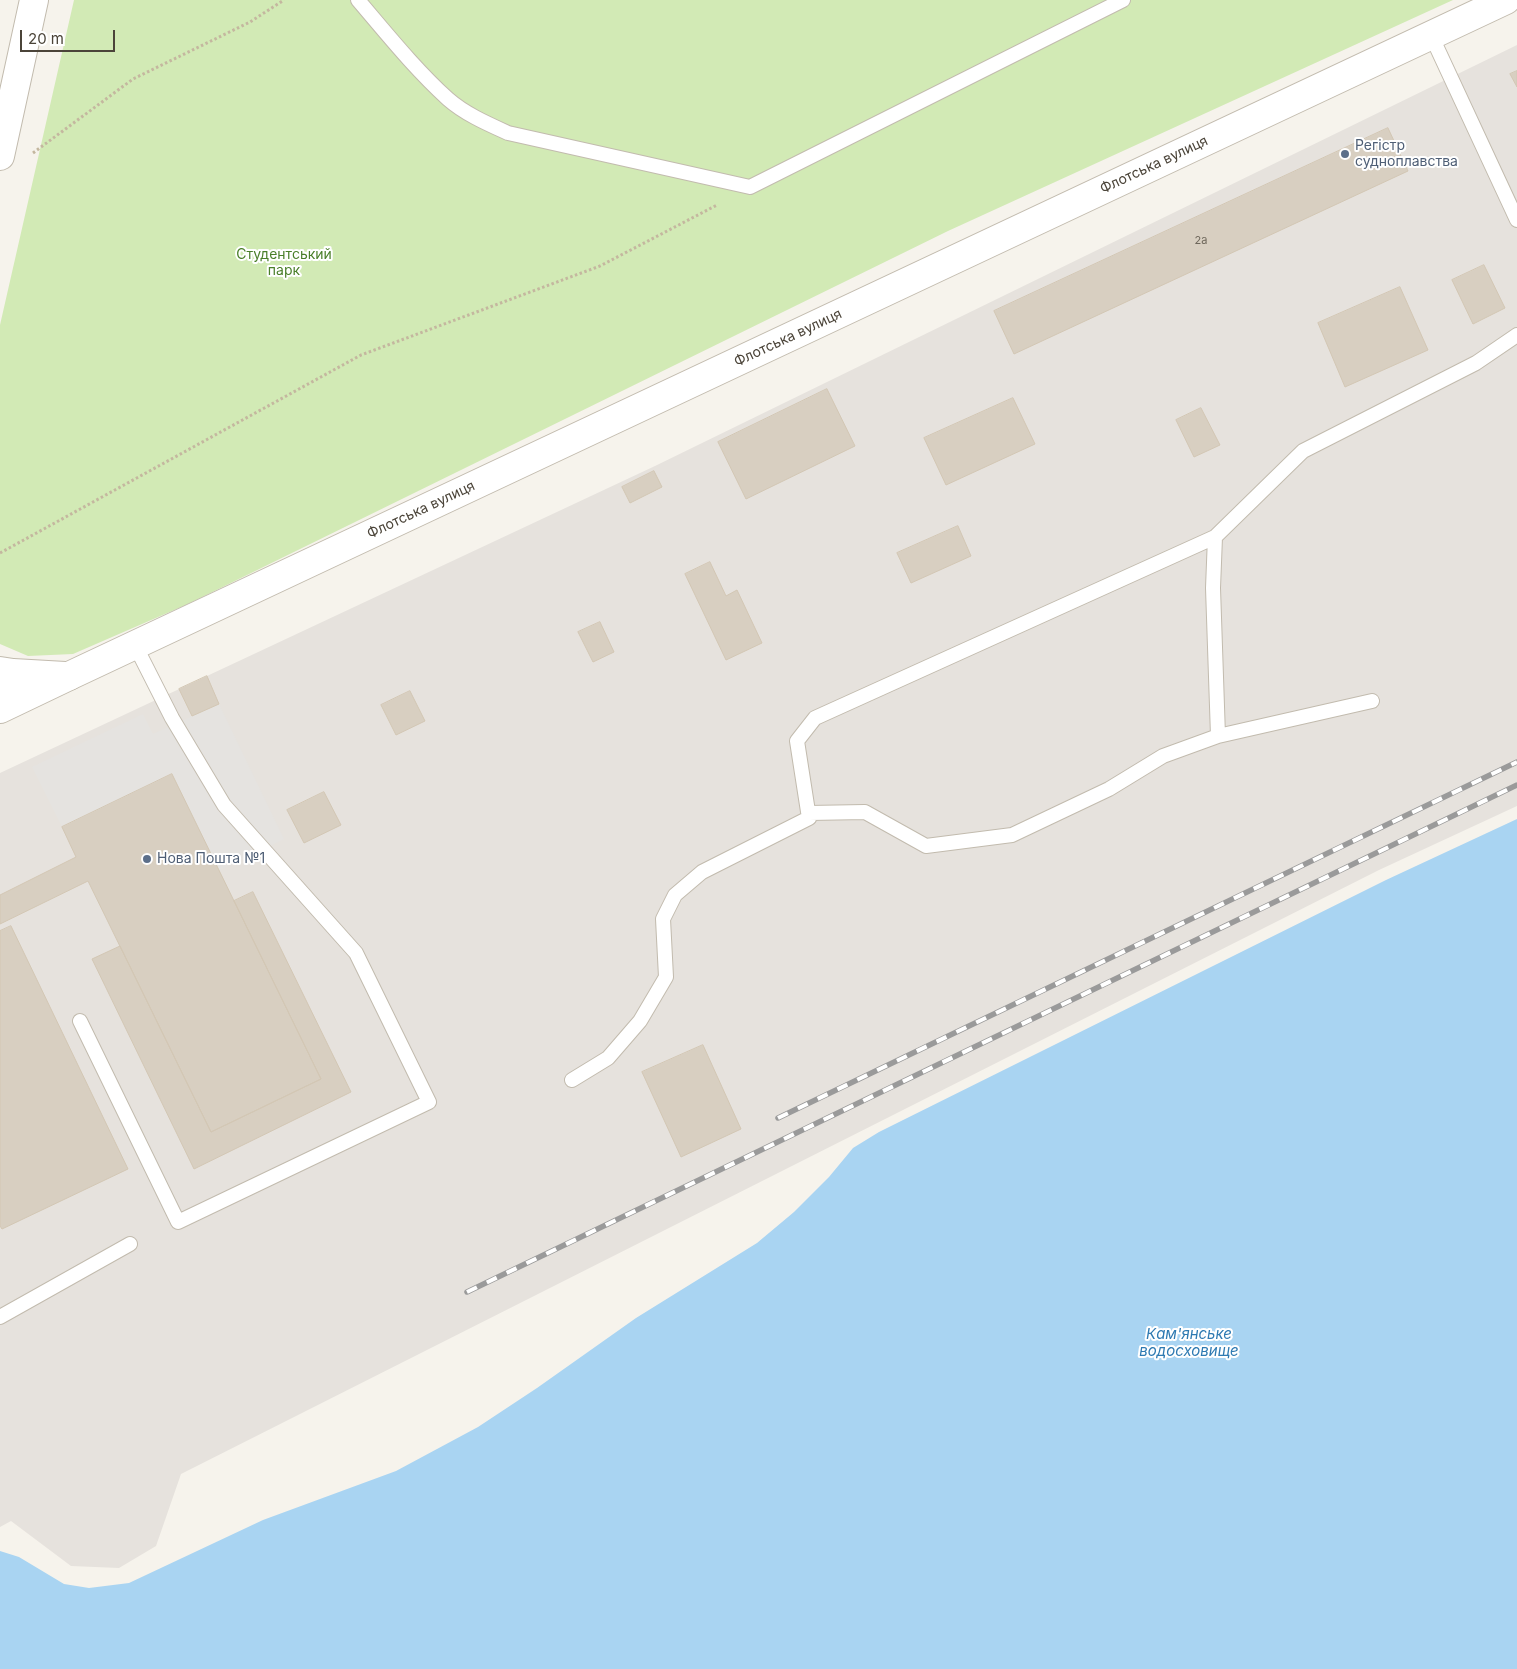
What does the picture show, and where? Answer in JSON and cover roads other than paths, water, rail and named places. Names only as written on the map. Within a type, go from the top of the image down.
[{"type":"street","points":[[1,148],[34,0]]},
{"type":"street","name":"Флотська вулиця","points":[[70,676],[1506,0]]},
{"type":"street","points":[[0,671],[70,676]]},
{"type":"street","points":[[0,692],[70,676]]},
{"type":"street","points":[[0,709],[70,676]]},
{"type":"lane","points":[[358,0],[405,55],[449,100],[482,121],[508,133],[750,187],[1123,0]]},
{"type":"lane","points":[[1431,35],[1517,220]]},
{"type":"lane","points":[[572,1080],[608,1058],[640,1021],[666,976],[663,919],[675,895],[702,872],[809,818],[797,742],[815,718],[1215,537],[1303,451],[1476,363],[1517,335]]},
{"type":"lane","points":[[1215,537],[1213,588],[1218,736]]},
{"type":"lane","points":[[80,1021],[178,1222],[429,1102],[356,953],[224,805],[172,718],[135,644]]},
{"type":"lane","points":[[809,813],[865,812],[926,846],[1012,835],[1109,789],[1163,756],[1218,736],[1372,701]]},
{"type":"lane","points":[[0,1317],[130,1244]]},
{"type":"water","name":"Кам'янське водосховище","points":[[1517,819],[1517,1669],[0,1669],[0,1551],[19,1557],[64,1584],[89,1588],[129,1583],[263,1520],[396,1471],[478,1427],[636,1318],[757,1243],[794,1212],[829,1177],[853,1148],[879,1132],[1386,880]]},
{"type":"railway","points":[[778,1118],[1517,762]]},
{"type":"railway","points":[[467,1292],[1517,785]]},
{"type":"place","name":"Регістр судноплавства","points":[[1345,154]]},
{"type":"place","name":"Нова Пошта №1","points":[[147,859]]},
{"type":"park label","name":"Студентський парк","points":[[284,264]]}]
